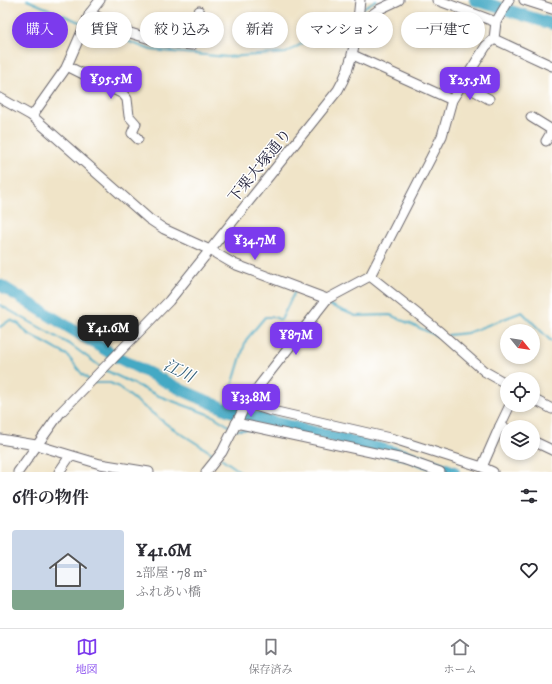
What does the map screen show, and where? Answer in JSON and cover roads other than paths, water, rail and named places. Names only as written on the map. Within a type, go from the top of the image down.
[{"type":"street","points":[[91,12],[100,0]]},
{"type":"street","name":"下栗大塚通り","points":[[359,12],[360,0]]},
{"type":"street","points":[[377,12],[399,0]]},
{"type":"street","points":[[437,0],[498,20]]},
{"type":"street","points":[[206,472],[222,452],[246,403],[327,298],[370,276],[442,136],[452,100],[486,46],[494,39],[498,20],[509,0]]},
{"type":"street","points":[[524,0],[552,9]]},
{"type":"street","points":[[132,33],[158,41],[192,45],[199,11]]},
{"type":"street","points":[[494,39],[552,66]]},
{"type":"street","points":[[32,116],[67,66],[76,45]]},
{"type":"street","name":"下栗大塚通り","points":[[36,445],[60,413],[169,301],[210,250],[338,90],[346,76],[354,48]]},
{"type":"street","points":[[353,55],[452,100]]},
{"type":"street","points":[[67,66],[123,94],[127,99],[129,116],[136,124],[132,133],[138,139]]},
{"type":"street","points":[[462,84],[488,100]]},
{"type":"street","points":[[0,98],[32,116],[149,219],[164,229],[210,250],[234,264],[327,298]]},
{"type":"street","points":[[530,117],[552,131],[546,141]]},
{"type":"street","points":[[370,276],[440,332],[484,371],[500,380]]},
{"type":"street","points":[[540,402],[552,409]]},
{"type":"street","points":[[246,403],[268,410],[394,439],[482,467],[493,472]]},
{"type":"street","points":[[236,423],[403,459],[440,472]]},
{"type":"street","points":[[482,467],[500,434]]},
{"type":"street","points":[[1,440],[36,445],[100,464],[149,472]]},
{"type":"street","points":[[540,444],[552,450]]},
{"type":"street","points":[[18,472],[36,445]]},
{"type":"street","points":[[59,472],[70,456]]},
{"type":"waterway","points":[[27,0],[76,20]]},
{"type":"waterway","points":[[363,8],[376,0]]},
{"type":"waterway","points":[[475,0],[552,24]]},
{"type":"waterway","points":[[132,43],[151,50],[227,57],[286,53],[296,47]]},
{"type":"waterway","name":"江川","points":[[0,285],[117,357],[184,391],[230,411],[406,455],[454,472]]},
{"type":"waterway","points":[[225,409],[246,340],[265,317],[274,317],[281,320],[295,291]]},
{"type":"waterway","points":[[327,304],[356,316],[390,315],[440,337]]},
{"type":"waterway","points":[[0,305],[71,345],[101,367]]},
{"type":"waterway","points":[[448,335],[467,333],[522,312],[552,342]]},
{"type":"waterway","points":[[0,327],[10,320],[19,324],[27,333],[67,355],[82,374],[89,380]]},
{"type":"waterway","points":[[105,370],[159,396],[213,416],[232,428]]},
{"type":"waterway","points":[[94,383],[110,383],[117,386],[169,426],[215,455]]},
{"type":"waterway","points":[[235,430],[251,430]]},
{"type":"waterway","points":[[221,458],[241,472]]}]
